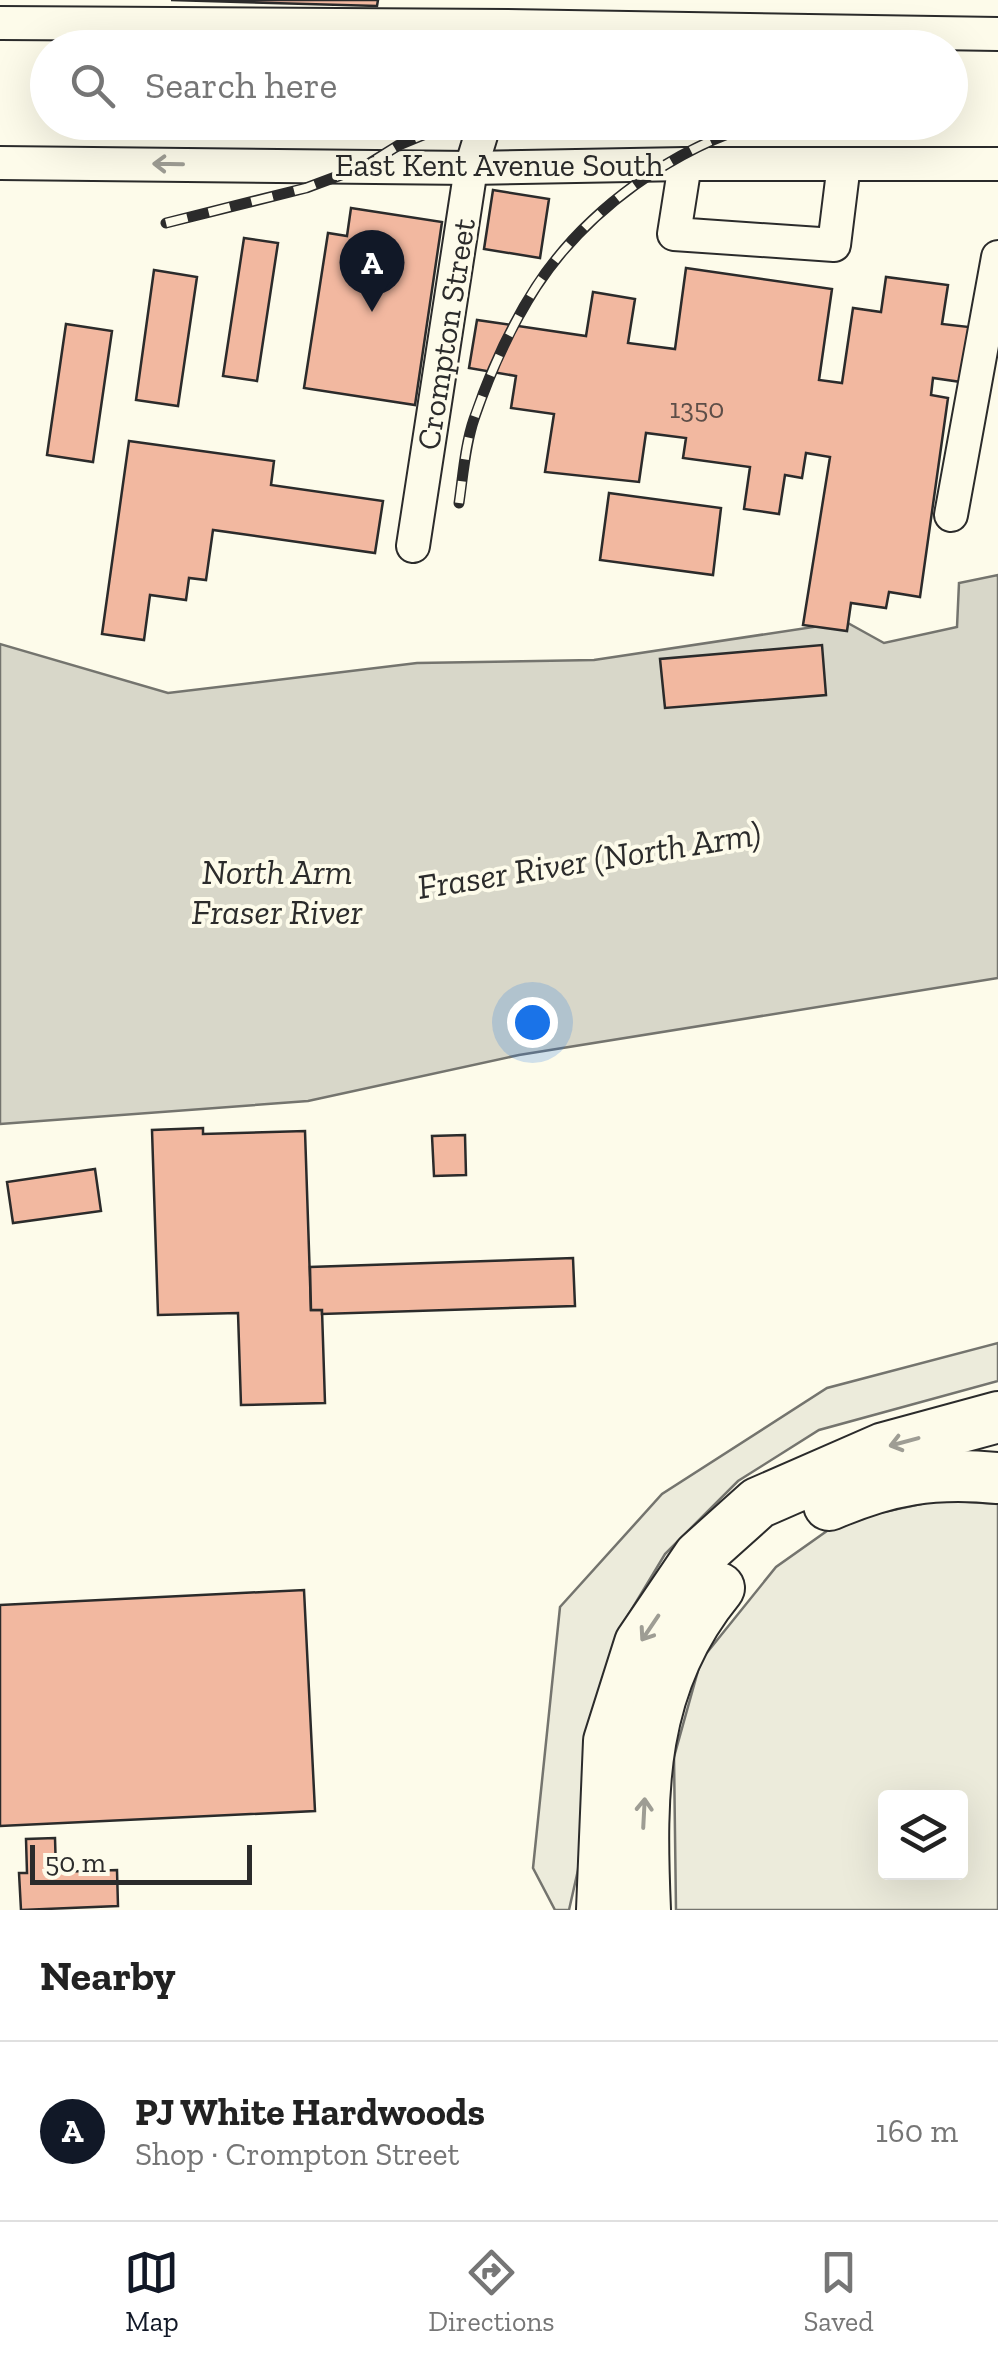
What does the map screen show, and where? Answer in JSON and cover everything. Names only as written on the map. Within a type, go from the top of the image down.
[{"type":"highway","points":[[602,1910],[608,1741],[640,1643],[699,1556],[758,1503],[884,1448],[998,1417]]},
{"type":"highway","points":[[645,1910],[642,1846],[647,1748],[656,1704],[671,1661],[706,1604],[742,1559],[798,1518],[874,1486],[952,1474],[998,1478]]},
{"type":"street","points":[[0,23],[508,24],[802,30]]},
{"type":"street","points":[[968,33],[998,34]]},
{"type":"street","name":"Crompton Street","points":[[413,546],[471,168],[480,140]]},
{"type":"street","name":"East Kent Avenue South","points":[[0,162],[471,168],[998,164]]},
{"type":"street","points":[[685,164],[674,234],[834,245],[844,164]]},
{"type":"street","points":[[951,515],[998,257]]},
{"type":"shaded area","points":[[998,1343],[998,1381],[819,1430],[738,1481],[665,1554],[618,1632],[591,1717],[578,1870],[569,1910],[555,1910],[533,1868],[560,1607],[662,1494],[827,1388]]},
{"type":"shaded area","points":[[940,1500],[998,1504],[998,1910],[676,1910],[674,1757],[701,1660],[776,1567],[841,1521]]},
{"type":"water","name":"North Arm Fraser River","points":[[998,575],[998,978],[519,1055],[308,1101],[0,1124],[0,644],[168,693],[417,663],[594,660],[846,622],[884,643],[957,627],[959,583]]},
{"type":"building","points":[[171,0],[378,0],[377,6]]},
{"type":"building","points":[[493,190],[549,199],[540,258],[484,249]]},
{"type":"building","points":[[351,208],[442,222],[415,405],[304,388],[328,233],[347,236]]},
{"type":"building","points":[[244,238],[278,243],[257,381],[223,376]]},
{"type":"building","points":[[686,268],[832,289],[819,380],[842,383],[853,308],[881,312],[886,277],[948,285],[942,324],[969,327],[961,382],[933,378],[931,395],[948,398],[920,597],[889,592],[886,608],[851,603],[847,631],[803,625],[830,457],[806,453],[802,478],[785,475],[779,514],[744,509],[750,467],[683,458],[686,438],[646,433],[639,482],[545,472],[554,414],[511,408],[516,376],[469,368],[477,320],[586,336],[593,292],[635,299],[628,343],[675,349]]},
{"type":"building","points":[[154,270],[197,277],[178,406],[136,400]]},
{"type":"building","points":[[66,324],[112,331],[93,462],[47,455]]},
{"type":"building","points":[[129,441],[274,461],[271,485],[383,501],[375,553],[213,530],[206,580],[189,578],[186,600],[150,595],[144,640],[102,634]]},
{"type":"building","points":[[609,493],[721,508],[713,575],[600,560]]},
{"type":"building","points":[[822,645],[826,695],[665,708],[660,659]]},
{"type":"building","points":[[203,1128],[203,1134],[305,1131],[311,1310],[322,1310],[325,1403],[241,1405],[238,1313],[158,1315],[152,1130]]},
{"type":"building","points":[[465,1135],[466,1175],[434,1176],[432,1136]]},
{"type":"building","points":[[95,1169],[101,1211],[13,1223],[7,1182]]},
{"type":"building","points":[[573,1258],[575,1306],[322,1314],[322,1310],[311,1310],[310,1267]]},
{"type":"building","points":[[304,1590],[315,1811],[0,1826],[0,1605]]},
{"type":"building","points":[[55,1838],[56,1872],[117,1870],[118,1906],[21,1910],[19,1873],[27,1873],[26,1839]]},
{"type":"railway","points":[[166,223],[306,188],[365,166],[411,140]]},
{"type":"railway","points":[[459,503],[468,439],[486,385],[536,287],[556,259],[606,208],[665,165],[714,140]]},
{"type":"place","name":"PJ White Hardwoods","points":[[372,312]]},
{"type":"water label","name":"Fraser River (North Arm)","points":[[589,860]]}]
